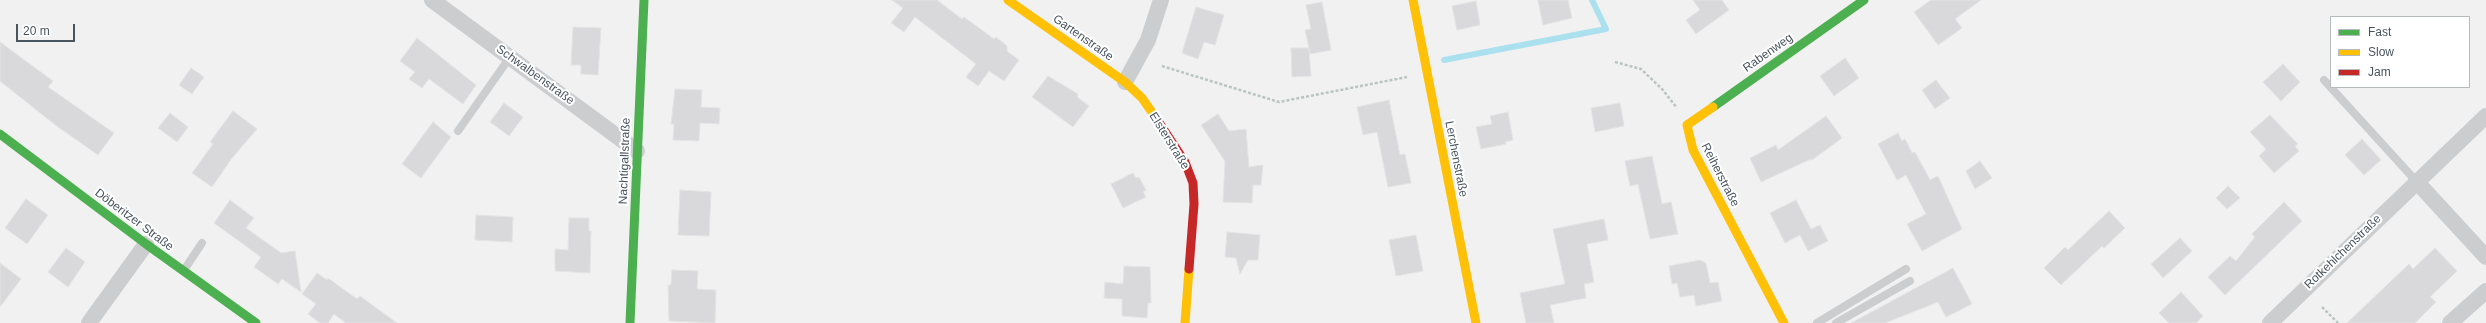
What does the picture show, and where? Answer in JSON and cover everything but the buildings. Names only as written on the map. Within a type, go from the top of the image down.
[{"type":"street","name":"Schwalbenstraße","points":[[432,0],[637,151]]},
{"type":"street","name":"Nachtigallstraße","points":[[630,323],[644,0]]},
{"type":"street","name":"Gartenstraße","points":[[1008,0],[1125,82]]},
{"type":"street","points":[[1125,82],[1148,40],[1161,0]]},
{"type":"street","name":"Lerchenstraße","points":[[1412,0],[1476,323]]},
{"type":"street","name":"Rabenweg","points":[[1687,125],[1864,0]]},
{"type":"street","name":"Elsterstraße","points":[[1125,82],[1142,98],[1185,162],[1193,183],[1185,323]]},
{"type":"street","name":"Rotkehlchenstraße","points":[[2270,323],[2416,181],[2486,116]]},
{"type":"street","name":"Reiherstraße","points":[[1687,125],[1693,150],[1784,323]]},
{"type":"street","name":"Döberitzer Straße","points":[[0,134],[146,244],[256,323]]},
{"type":"street","points":[[2416,181],[2486,256]]},
{"type":"street","points":[[88,323],[146,244]]},
{"type":"street","points":[[2450,323],[2486,291]]},
{"type":"lane","points":[[458,131],[510,57]]},
{"type":"lane","points":[[2324,80],[2330,87]]},
{"type":"lane","points":[[2331,88],[2416,181]]},
{"type":"lane","points":[[183,271],[202,243]]},
{"type":"lane","points":[[1817,323],[1906,269]]},
{"type":"lane","points":[[1836,323],[1910,281]]},
{"type":"path","points":[[1615,62],[1641,69],[1662,89],[1687,125]]},
{"type":"path","points":[[1162,66],[1279,102],[1427,74]]},
{"type":"path","points":[[2322,307],[2338,323]]},
{"type":"waterway","points":[[1444,60],[1606,29],[1592,0]]},
{"type":"traffic: fast","points":[[630,323],[644,0]]},
{"type":"traffic: fast","points":[[1713,107],[1864,0]]},
{"type":"traffic: fast","points":[[0,134],[146,244],[256,323]]},
{"type":"traffic: slow","points":[[1008,0],[1125,82],[1142,98],[1156,118]]},
{"type":"traffic: slow","points":[[1413,0],[1476,323]]},
{"type":"traffic: slow","points":[[1713,107],[1687,125],[1693,150],[1784,323]]},
{"type":"traffic: slow","points":[[1185,323],[1189,269]]},
{"type":"traffic: jam","points":[[1156,118],[1185,162],[1193,183],[1194,204],[1189,269]]}]
